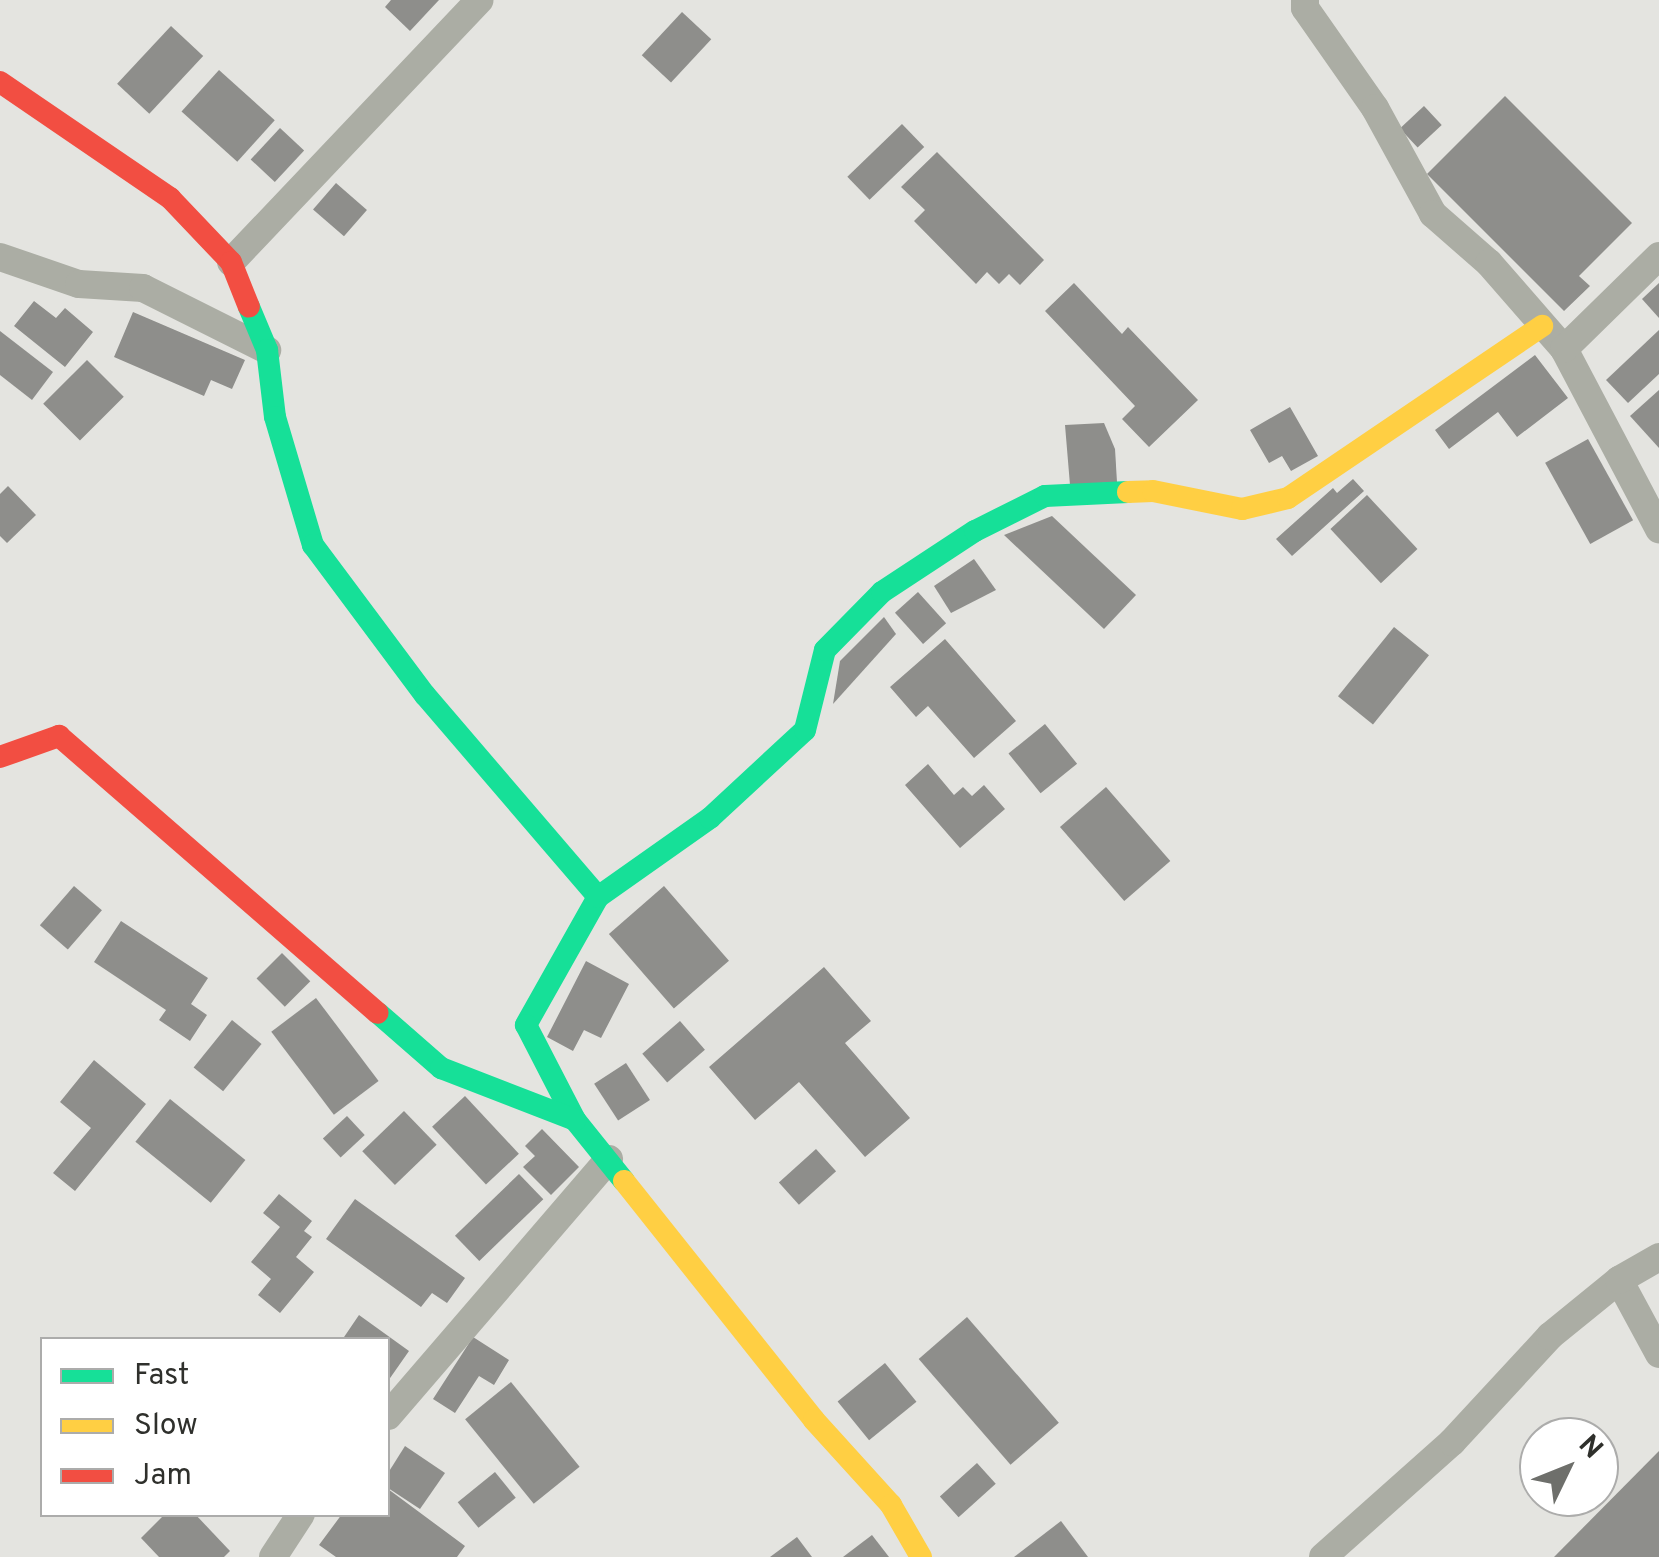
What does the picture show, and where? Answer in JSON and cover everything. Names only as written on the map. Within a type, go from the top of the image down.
[{"type":"street","points":[[231,262],[480,0]]},
{"type":"street","points":[[1305,0],[1305,8],[1375,108],[1433,214],[1489,262],[1564,349],[1659,529]]},
{"type":"street","points":[[0,82],[170,198],[231,262],[268,350],[275,418],[313,545],[425,695],[598,897]]},
{"type":"street","points":[[1564,349],[1659,256]]},
{"type":"street","points":[[0,257],[79,284],[143,288],[268,350]]},
{"type":"street","points":[[922,1557],[891,1505],[814,1420],[609,1158],[574,1120],[526,1025],[598,897],[710,818],[805,730],[825,650],[882,592],[975,531],[1045,496],[1153,491],[1242,509],[1288,498],[1542,326]]},
{"type":"street","points":[[0,756],[59,736],[441,1068],[574,1120]]},
{"type":"street","points":[[390,1414],[609,1158]]},
{"type":"street","points":[[1322,1557],[1452,1442],[1550,1336],[1620,1280],[1659,1257]]},
{"type":"street","points":[[1620,1280],[1659,1354]]},
{"type":"street","points":[[273,1557],[298,1517]]},
{"type":"building","points":[[391,0],[439,0],[410,31],[385,7]]},
{"type":"building","points":[[682,12],[711,39],[671,82],[642,55]]},
{"type":"building","points":[[171,26],[203,56],[149,114],[117,84]]},
{"type":"building","points":[[219,70],[275,120],[237,162],[182,112]]},
{"type":"building","points":[[1505,96],[1632,223],[1579,276],[1590,286],[1564,311],[1427,174]]},
{"type":"building","points":[[1424,106],[1442,125],[1418,148],[1400,129]]},
{"type":"building","points":[[902,124],[924,147],[870,200],[847,177]]},
{"type":"building","points":[[280,128],[304,151],[275,182],[251,159]]},
{"type":"building","points":[[937,152],[1044,260],[1020,285],[1009,274],[999,284],[987,272],[976,284],[914,221],[925,210],[901,187]]},
{"type":"building","points":[[336,183],[367,210],[344,236],[313,209]]},
{"type":"building","points":[[1074,283],[1122,334],[1128,327],[1198,400],[1149,447],[1122,419],[1135,406],[1045,311]]},
{"type":"building","points":[[1659,283],[1659,318],[1642,299]]},
{"type":"building","points":[[34,301],[56,318],[65,308],[93,332],[65,367],[14,326]]},
{"type":"building","points":[[133,312],[245,360],[232,389],[211,380],[204,396],[114,357]]},
{"type":"building","points":[[1659,330],[1659,374],[1628,403],[1606,380]]},
{"type":"building","points":[[0,331],[53,372],[32,400],[0,375]]},
{"type":"building","points":[[1535,355],[1568,398],[1517,437],[1498,412],[1449,449],[1435,430]]},
{"type":"building","points":[[87,360],[124,397],[80,441],[43,404]]},
{"type":"building","points":[[1659,390],[1659,448],[1630,416]]},
{"type":"building","points":[[1290,407],[1318,456],[1291,471],[1282,456],[1269,463],[1250,430]]},
{"type":"building","points":[[1104,423],[1115,449],[1117,482],[1070,485],[1065,425]]},
{"type":"building","points":[[1588,439],[1633,520],[1590,544],[1545,463]]},
{"type":"building","points":[[1353,479],[1364,491],[1292,556],[1276,539],[1333,488],[1337,493]]},
{"type":"building","points":[[8,486],[36,515],[7,543],[0,536],[0,494]]},
{"type":"building","points":[[1367,495],[1417,549],[1381,583],[1330,529]]},
{"type":"building","points":[[1052,516],[1136,595],[1104,629],[1004,535]]},
{"type":"building","points":[[974,559],[996,590],[951,613],[934,586]]},
{"type":"building","points":[[918,592],[946,623],[923,644],[895,613]]},
{"type":"building","points":[[884,617],[896,634],[833,704],[840,661]]},
{"type":"building","points":[[1394,627],[1429,655],[1373,724],[1338,696]]},
{"type":"building","points":[[945,639],[1016,721],[974,758],[928,706],[916,717],[890,687]]},
{"type":"building","points":[[1045,724],[1077,764],[1041,793],[1008,754]]},
{"type":"building","points":[[928,764],[954,795],[963,787],[972,796],[984,785],[1005,809],[960,848],[905,785]]},
{"type":"building","points":[[1106,787],[1170,861],[1124,901],[1060,827]]},
{"type":"building","points":[[74,886],[102,910],[68,950],[40,925]]},
{"type":"building","points":[[664,886],[729,961],[674,1009],[609,934]]},
{"type":"building","points":[[121,921],[208,978],[191,1004],[207,1015],[190,1041],[159,1020],[166,1010],[94,962]]},
{"type":"building","points":[[282,953],[310,981],[285,1007],[257,978]]},
{"type":"building","points":[[586,961],[629,984],[601,1038],[584,1030],[573,1051],[547,1037]]},
{"type":"building","points":[[824,967],[871,1021],[845,1043],[910,1118],[865,1157],[799,1082],[755,1120],[709,1067]]},
{"type":"building","points":[[316,998],[379,1081],[334,1115],[271,1032]]},
{"type":"building","points":[[232,1020],[262,1044],[223,1091],[194,1067]]},
{"type":"building","points":[[680,1021],[705,1050],[667,1082],[642,1054]]},
{"type":"building","points":[[94,1060],[146,1104],[75,1191],[53,1173],[91,1128],[60,1102]]},
{"type":"building","points":[[626,1063],[650,1100],[618,1121],[594,1084]]},
{"type":"building","points":[[465,1096],[519,1154],[486,1184],[432,1127]]},
{"type":"building","points":[[170,1099],[245,1160],[211,1203],[135,1142]]},
{"type":"building","points":[[404,1111],[437,1145],[395,1185],[362,1151]]},
{"type":"building","points":[[347,1116],[365,1135],[341,1158],[323,1139]]},
{"type":"building","points":[[542,1129],[579,1167],[551,1195],[523,1167],[535,1156],[525,1146]]},
{"type":"building","points":[[816,1149],[836,1171],[799,1205],[779,1182]]},
{"type":"building","points":[[519,1174],[543,1199],[479,1261],[455,1236]]},
{"type":"building","points":[[279,1194],[312,1221],[304,1231],[312,1237],[296,1257],[314,1272],[280,1313],[258,1295],[271,1279],[251,1262],[280,1227],[263,1213]]},
{"type":"building","points":[[355,1199],[465,1278],[447,1303],[432,1293],[421,1307],[326,1239]]},
{"type":"building","points":[[359,1315],[390,1337],[344,1337]]},
{"type":"building","points":[[967,1317],[1059,1423],[1011,1465],[919,1359]]},
{"type":"building","points":[[390,1337],[409,1351],[390,1378]]},
{"type":"building","points":[[473,1337],[509,1360],[494,1385],[479,1376],[455,1413],[433,1399]]},
{"type":"building","points":[[885,1363],[916,1402],[869,1440],[838,1401]]},
{"type":"building","points":[[511,1382],[580,1467],[534,1504],[465,1419]]},
{"type":"building","points":[[405,1446],[445,1473],[420,1509],[390,1489],[390,1470]]},
{"type":"building","points":[[1659,1451],[1659,1557],[1554,1557],[1594,1517],[1619,1517],[1619,1491]]},
{"type":"building","points":[[977,1463],[996,1484],[959,1517],[940,1496]]},
{"type":"building","points":[[495,1472],[516,1498],[478,1528],[458,1502]]},
{"type":"building","points":[[390,1490],[465,1546],[457,1557],[336,1557],[319,1545],[340,1517],[390,1517]]},
{"type":"building","points":[[162,1517],[198,1517],[230,1551],[224,1557],[159,1557],[141,1538]]},
{"type":"building","points":[[1061,1521],[1088,1557],[1014,1557]]},
{"type":"building","points":[[872,1535],[889,1557],[843,1557]]},
{"type":"building","points":[[797,1537],[812,1557],[770,1557]]},
{"type":"traffic: fast","points":[[249,307],[267,350],[275,417],[313,545],[425,695],[598,897],[526,1025],[575,1120],[624,1181]]},
{"type":"traffic: fast","points":[[598,897],[710,818],[805,730],[825,650],[882,592],[975,531],[1045,496],[1128,492]]},
{"type":"traffic: fast","points":[[378,1013],[441,1068],[575,1120]]},
{"type":"traffic: slow","points":[[1128,492],[1153,491],[1242,509],[1288,498],[1542,326]]},
{"type":"traffic: slow","points":[[624,1181],[814,1420],[891,1505],[921,1557]]},
{"type":"traffic: jam","points":[[0,82],[170,198],[231,262],[249,307]]},
{"type":"traffic: jam","points":[[0,757],[59,736],[378,1013]]}]
